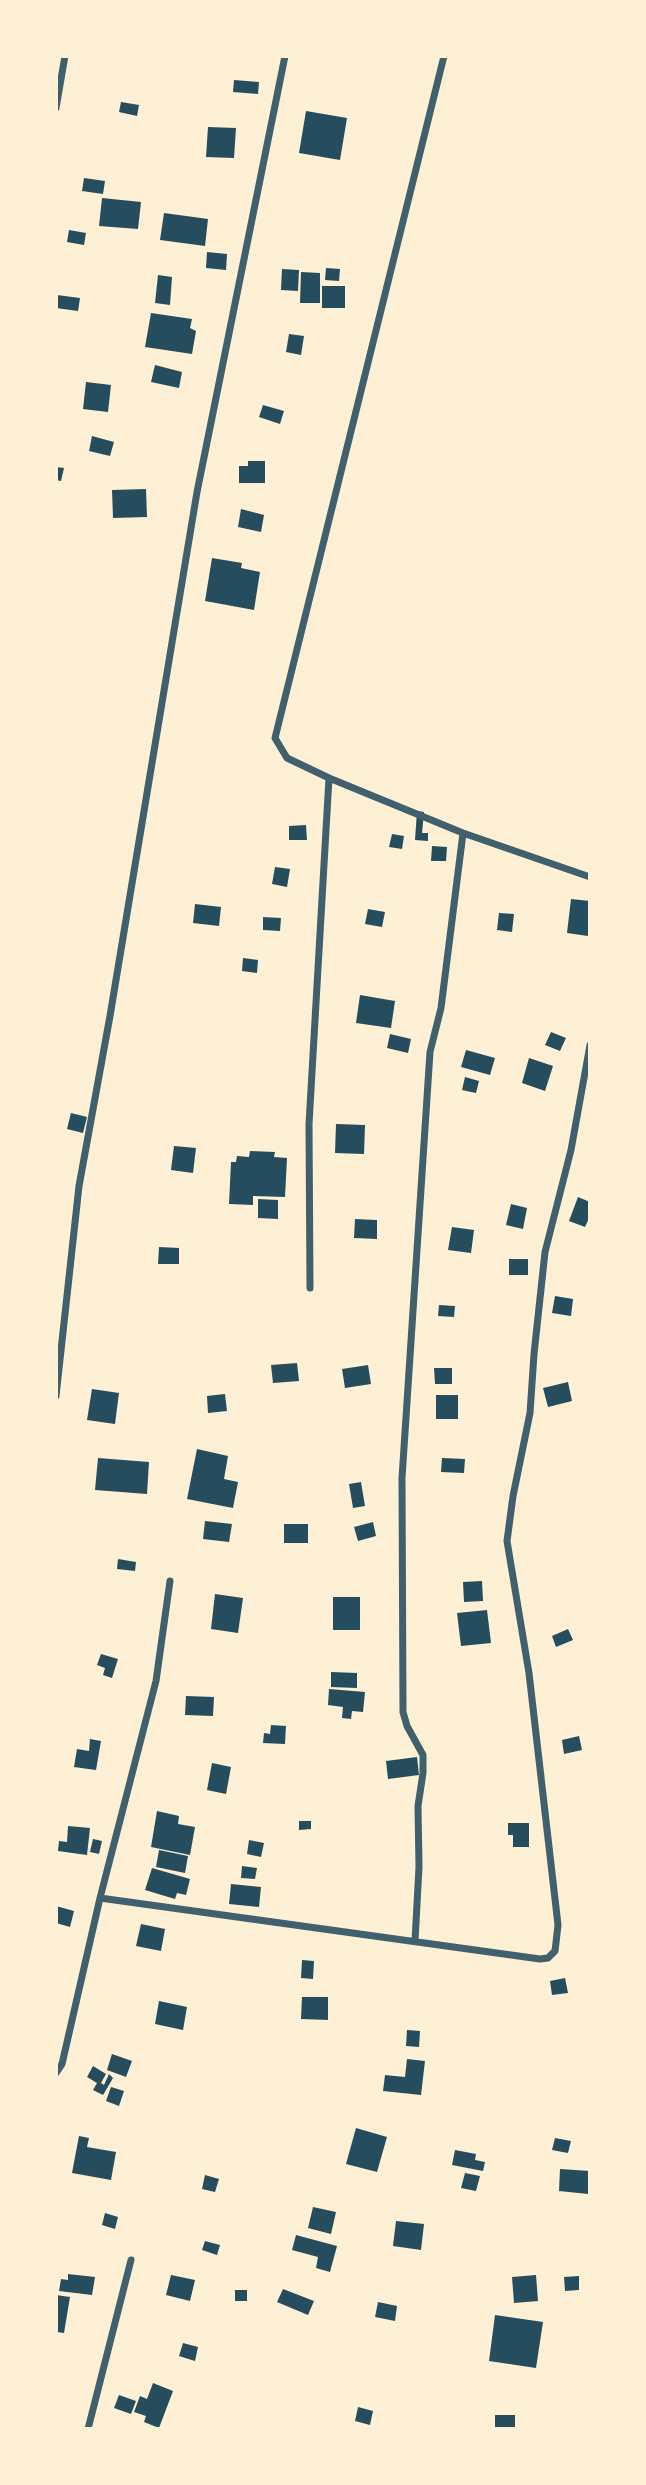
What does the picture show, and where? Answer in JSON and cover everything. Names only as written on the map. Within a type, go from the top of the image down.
[{"type":"street","points":[[56,108],[65,56]]},
{"type":"street","points":[[56,1396],[79,1186],[197,492],[285,56]]},
{"type":"street","points":[[444,56],[275,738],[288,758],[328,778],[463,833],[590,877]]},
{"type":"street","points":[[310,1288],[309,1124],[328,778]]},
{"type":"street","points":[[415,1941],[419,1867],[418,1806],[424,1773],[423,1755],[407,1726],[403,1712],[402,1478],[430,1052],[441,1009],[463,833]]},
{"type":"street","points":[[100,1898],[540,1959],[548,1958],[555,1951],[558,1925],[529,1672],[507,1541],[530,1413],[545,1252],[570,1150],[590,1045]]},
{"type":"street","points":[[56,2073],[62,2064],[100,1898],[156,1681],[170,1581]]},
{"type":"street","points":[[88,2429],[131,2260]]},
{"type":"building","points":[[234,80],[259,82],[258,94],[233,92]]},
{"type":"building","points":[[121,102],[139,105],[137,116],[119,112]]},
{"type":"building","points":[[306,111],[347,118],[340,160],[299,153]]},
{"type":"building","points":[[208,127],[236,128],[234,158],[206,157]]},
{"type":"building","points":[[84,178],[105,181],[103,194],[82,191]]},
{"type":"building","points":[[102,198],[141,202],[138,229],[99,226]]},
{"type":"building","points":[[164,213],[208,219],[205,246],[160,240]]},
{"type":"building","points":[[69,230],[86,233],[84,245],[67,242]]},
{"type":"building","points":[[207,252],[227,254],[226,270],[206,268]]},
{"type":"building","points":[[326,268],[340,269],[339,281],[325,280]]},
{"type":"building","points":[[282,269],[299,270],[298,291],[281,290]]},
{"type":"building","points":[[301,272],[320,273],[320,303],[300,303]]},
{"type":"building","points":[[158,275],[172,277],[170,305],[155,303]]},
{"type":"building","points":[[322,286],[345,286],[345,308],[322,308]]},
{"type":"building","points":[[57,295],[80,298],[78,311],[56,308]]},
{"type":"building","points":[[151,313],[192,319],[190,328],[196,331],[192,354],[145,347]]},
{"type":"building","points":[[289,334],[304,336],[301,355],[286,352]]},
{"type":"building","points":[[155,365],[182,372],[179,388],[151,382]]},
{"type":"building","points":[[86,382],[111,385],[108,412],[83,409]]},
{"type":"building","points":[[263,405],[284,411],[280,424],[259,417]]},
{"type":"building","points":[[92,436],[114,442],[110,456],[89,451]]},
{"type":"building","points":[[248,461],[265,461],[265,483],[239,483],[239,466],[248,466]]},
{"type":"building","points":[[56,467],[64,468],[61,481],[56,480]]},
{"type":"building","points":[[146,489],[147,517],[113,518],[112,490]]},
{"type":"building","points":[[241,509],[264,515],[261,532],[238,527]]},
{"type":"building","points":[[212,558],[242,563],[241,568],[260,572],[254,610],[205,601]]},
{"type":"building","points":[[417,811],[424,812],[422,833],[428,833],[428,841],[415,840]]},
{"type":"building","points":[[306,825],[307,840],[289,840],[289,826]]},
{"type":"building","points":[[392,834],[404,836],[402,849],[389,847]]},
{"type":"building","points":[[432,846],[447,847],[446,861],[431,861]]},
{"type":"building","points":[[275,867],[290,869],[287,887],[272,884]]},
{"type":"building","points":[[571,899],[590,901],[588,936],[567,933]]},
{"type":"building","points":[[195,904],[221,907],[219,926],[193,923]]},
{"type":"building","points":[[368,909],[385,912],[382,927],[365,924]]},
{"type":"building","points":[[499,913],[514,914],[512,932],[497,930]]},
{"type":"building","points":[[263,917],[281,918],[280,931],[263,930]]},
{"type":"building","points":[[243,958],[258,960],[257,973],[242,971]]},
{"type":"building","points":[[360,995],[395,1001],[391,1028],[356,1023]]},
{"type":"building","points":[[551,1032],[566,1038],[560,1051],[545,1045]]},
{"type":"building","points":[[390,1034],[411,1039],[408,1053],[387,1048]]},
{"type":"building","points":[[466,1050],[495,1058],[490,1075],[461,1067]]},
{"type":"building","points":[[529,1058],[553,1066],[545,1091],[522,1083]]},
{"type":"building","points":[[465,1077],[479,1081],[476,1093],[462,1090]]},
{"type":"building","points":[[71,1113],[87,1117],[83,1133],[67,1129]]},
{"type":"building","points":[[336,1124],[365,1125],[364,1154],[335,1153]]},
{"type":"building","points":[[174,1146],[196,1148],[193,1173],[171,1170]]},
{"type":"building","points":[[250,1151],[275,1152],[274,1157],[287,1158],[285,1197],[253,1196],[253,1205],[229,1204],[231,1162],[236,1162],[237,1156],[249,1157]]},
{"type":"building","points":[[578,1197],[590,1202],[590,1216],[585,1227],[569,1221]]},
{"type":"building","points":[[258,1199],[278,1200],[278,1219],[258,1218]]},
{"type":"building","points":[[511,1204],[527,1208],[523,1229],[506,1225]]},
{"type":"building","points":[[355,1219],[377,1220],[377,1239],[354,1238]]},
{"type":"building","points":[[452,1227],[474,1230],[471,1253],[448,1250]]},
{"type":"building","points":[[159,1247],[179,1248],[179,1264],[158,1264]]},
{"type":"building","points":[[509,1259],[528,1259],[528,1275],[509,1275]]},
{"type":"building","points":[[555,1296],[573,1299],[571,1316],[552,1313]]},
{"type":"building","points":[[439,1305],[455,1306],[454,1317],[438,1316]]},
{"type":"building","points":[[297,1363],[299,1381],[273,1383],[271,1365]]},
{"type":"building","points":[[368,1365],[371,1384],[345,1388],[342,1369]]},
{"type":"building","points":[[434,1368],[452,1368],[452,1384],[435,1384]]},
{"type":"building","points":[[568,1382],[572,1401],[548,1407],[543,1388]]},
{"type":"building","points":[[92,1389],[119,1393],[115,1424],[87,1420]]},
{"type":"building","points":[[225,1394],[227,1411],[208,1413],[207,1396]]},
{"type":"building","points":[[436,1395],[458,1395],[458,1419],[436,1419]]},
{"type":"building","points":[[197,1449],[228,1456],[224,1479],[238,1482],[233,1508],[187,1499]]},
{"type":"building","points":[[98,1458],[149,1462],[147,1494],[95,1490]]},
{"type":"building","points":[[442,1458],[465,1459],[464,1473],[441,1472]]},
{"type":"building","points":[[361,1482],[365,1506],[353,1508],[349,1484]]},
{"type":"building","points":[[205,1521],[232,1524],[229,1542],[203,1539]]},
{"type":"building","points":[[373,1522],[376,1536],[358,1541],[354,1527]]},
{"type":"building","points":[[284,1524],[308,1524],[308,1543],[284,1543]]},
{"type":"building","points":[[118,1559],[136,1562],[135,1571],[117,1569]]},
{"type":"building","points":[[482,1581],[483,1601],[464,1602],[463,1582]]},
{"type":"building","points":[[215,1594],[243,1598],[238,1633],[211,1629]]},
{"type":"building","points":[[333,1597],[360,1597],[360,1630],[333,1630]]},
{"type":"building","points":[[487,1610],[491,1643],[461,1646],[457,1613]]},
{"type":"building","points":[[568,1629],[573,1640],[556,1647],[552,1636]]},
{"type":"building","points":[[101,1654],[118,1659],[112,1678],[103,1675],[105,1668],[97,1665]]},
{"type":"building","points":[[331,1672],[357,1673],[357,1688],[331,1687]]},
{"type":"building","points":[[329,1689],[365,1692],[363,1712],[352,1711],[351,1719],[342,1718],[343,1707],[328,1705]]},
{"type":"building","points":[[186,1696],[214,1697],[213,1716],[185,1715]]},
{"type":"building","points":[[271,1725],[286,1726],[285,1744],[263,1743],[264,1733],[270,1734]]},
{"type":"building","points":[[579,1736],[582,1750],[564,1754],[562,1740]]},
{"type":"building","points":[[90,1739],[101,1741],[96,1770],[74,1767],[77,1749],[89,1751]]},
{"type":"building","points":[[417,1757],[419,1775],[388,1779],[386,1761]]},
{"type":"building","points":[[212,1763],[231,1767],[226,1794],[207,1790]]},
{"type":"building","points":[[157,1811],[179,1816],[178,1824],[195,1827],[190,1855],[151,1847]]},
{"type":"building","points":[[299,1821],[311,1821],[311,1829],[299,1830]]},
{"type":"building","points":[[508,1823],[529,1823],[529,1847],[513,1847],[513,1835],[508,1835]]},
{"type":"building","points":[[68,1826],[90,1828],[87,1855],[58,1851],[59,1841],[67,1842]]},
{"type":"building","points":[[93,1839],[102,1841],[99,1854],[90,1852]]},
{"type":"building","points":[[249,1840],[264,1843],[261,1857],[247,1854]]},
{"type":"building","points":[[159,1850],[188,1856],[185,1873],[156,1867]]},
{"type":"building","points":[[242,1866],[257,1868],[255,1879],[241,1878]]},
{"type":"building","points":[[152,1868],[190,1879],[186,1895],[177,1893],[175,1899],[145,1890]]},
{"type":"building","points":[[231,1884],[261,1887],[259,1907],[229,1904]]},
{"type":"building","points":[[56,1906],[74,1911],[70,1927],[56,1923]]},
{"type":"building","points":[[141,1924],[165,1929],[161,1951],[136,1946]]},
{"type":"building","points":[[302,1960],[314,1961],[313,1979],[301,1978]]},
{"type":"building","points":[[565,1978],[568,1993],[552,1995],[550,1981]]},
{"type":"building","points":[[302,1997],[328,1997],[328,2020],[301,2019]]},
{"type":"building","points":[[159,2001],[187,2007],[183,2030],[155,2024]]},
{"type":"building","points":[[407,2030],[420,2031],[419,2047],[406,2046]]},
{"type":"building","points":[[112,2054],[132,2061],[126,2077],[107,2070]]},
{"type":"building","points":[[407,2059],[425,2061],[421,2095],[383,2091],[385,2075],[405,2077]]},
{"type":"building","points":[[93,2066],[106,2074],[101,2083],[104,2085],[109,2074],[113,2078],[103,2095],[93,2090],[97,2083],[87,2077]]},
{"type":"building","points":[[111,2087],[124,2091],[119,2106],[106,2101]]},
{"type":"building","points":[[356,2128],[387,2137],[377,2172],[346,2164]]},
{"type":"building","points":[[79,2136],[89,2138],[87,2147],[116,2152],[111,2180],[72,2173]]},
{"type":"building","points":[[555,2138],[571,2141],[568,2153],[552,2150]]},
{"type":"building","points":[[455,2150],[476,2154],[475,2160],[485,2162],[483,2171],[452,2165]]},
{"type":"building","points":[[560,2169],[590,2171],[588,2194],[559,2191]]},
{"type":"building","points":[[465,2173],[480,2176],[476,2191],[461,2188]]},
{"type":"building","points":[[205,2175],[219,2179],[215,2192],[202,2189]]},
{"type":"building","points":[[313,2207],[336,2212],[331,2234],[308,2228]]},
{"type":"building","points":[[105,2213],[118,2217],[115,2229],[102,2225]]},
{"type":"building","points":[[396,2221],[424,2224],[421,2250],[393,2246]]},
{"type":"building","points":[[296,2235],[337,2246],[330,2272],[316,2268],[318,2257],[292,2250]]},
{"type":"building","points":[[205,2241],[220,2245],[217,2255],[202,2250]]},
{"type":"building","points":[[68,2274],[95,2277],[92,2295],[59,2291],[61,2279],[68,2280]]},
{"type":"building","points":[[171,2275],[195,2280],[190,2301],[166,2295]]},
{"type":"building","points":[[536,2275],[538,2301],[514,2303],[512,2277]]},
{"type":"building","points":[[579,2276],[579,2290],[565,2291],[564,2277]]},
{"type":"building","points":[[283,2289],[314,2301],[308,2315],[277,2302]]},
{"type":"building","points":[[235,2290],[247,2290],[247,2301],[235,2301]]},
{"type":"building","points":[[56,2295],[70,2297],[64,2333],[56,2332]]},
{"type":"building","points":[[378,2302],[397,2306],[395,2321],[375,2317]]},
{"type":"building","points":[[495,2315],[543,2322],[536,2368],[489,2361]]},
{"type":"building","points":[[183,2343],[198,2347],[195,2361],[179,2356]]},
{"type":"building","points":[[153,2383],[173,2391],[159,2428],[144,2422],[146,2416],[134,2412],[140,2396],[147,2399]]},
{"type":"building","points":[[119,2395],[136,2401],[131,2414],[114,2408]]},
{"type":"building","points":[[358,2407],[373,2411],[370,2425],[355,2421]]},
{"type":"building","points":[[495,2415],[515,2415],[515,2429],[495,2429]]}]
